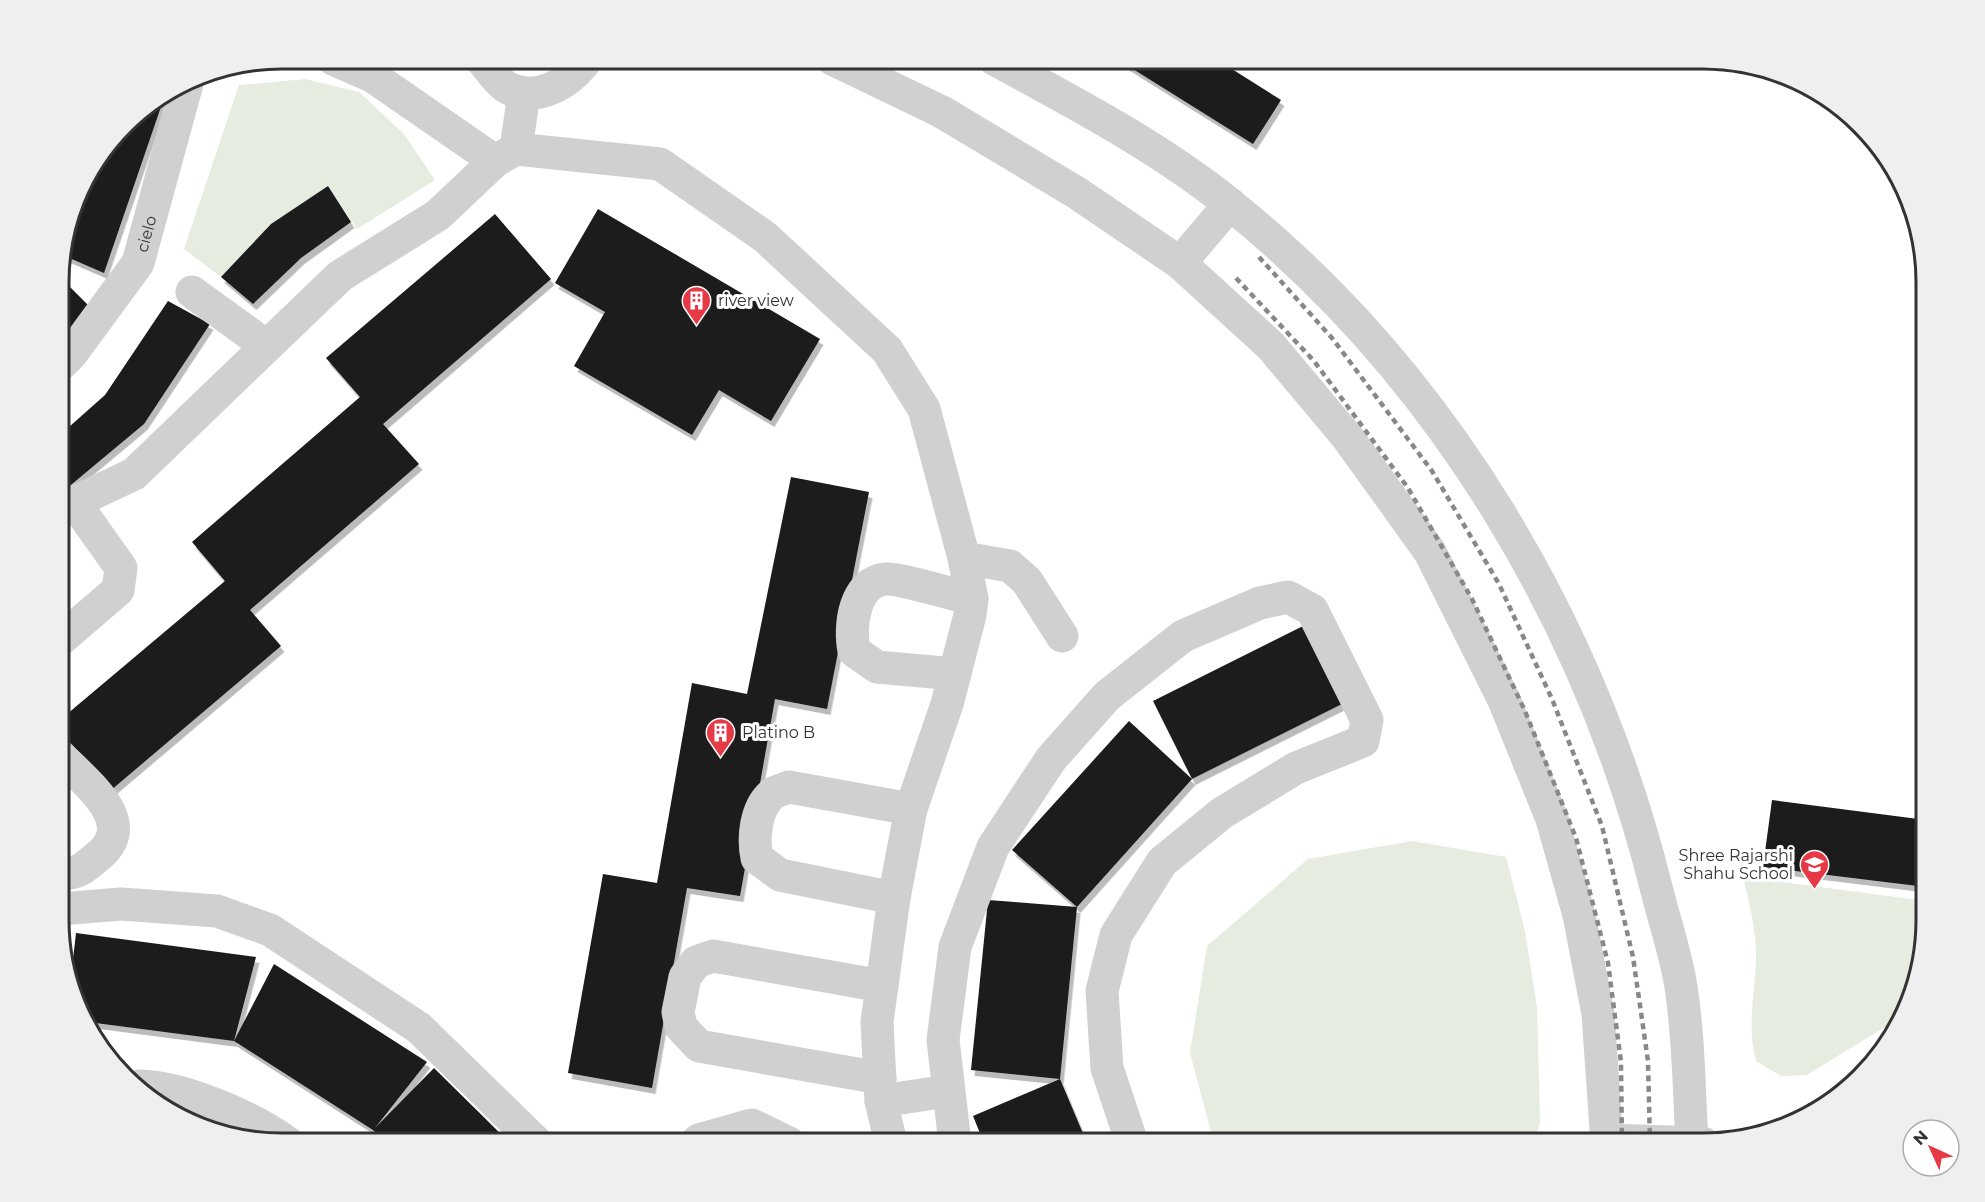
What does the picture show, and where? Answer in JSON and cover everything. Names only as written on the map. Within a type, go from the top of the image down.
[{"type":"street","points":[[357,69],[506,155],[660,164],[765,237],[887,350],[924,409],[964,558],[972,599],[955,674],[911,809],[894,898],[877,1022],[881,1090],[889,1133]]},
{"type":"street","points":[[490,69],[505,86],[524,93],[550,91],[579,69]]},
{"type":"street","points":[[854,69],[942,112],[1077,193],[1180,264],[1271,346],[1348,438],[1430,552],[1504,700],[1552,819],[1579,915],[1598,1014],[1606,1133]]},
{"type":"street","points":[[1014,69],[1116,126],[1230,204],[1323,286],[1411,385],[1497,505],[1576,653],[1641,825],[1681,986],[1691,1133]]},
{"type":"street","name":"cielo","points":[[69,356],[138,263],[185,93]]},
{"type":"street","points":[[69,506],[134,474],[265,345],[340,276],[438,214],[506,155],[524,93]]},
{"type":"street","points":[[1180,264],[1230,204]]},
{"type":"street","points":[[192,292],[265,345]]},
{"type":"street","points":[[69,507],[121,568],[118,590],[69,632]]},
{"type":"street","points":[[964,558],[1010,566],[1027,581],[1062,636]]},
{"type":"street","points":[[955,674],[877,667],[854,651],[851,636],[858,599],[870,585],[886,579],[972,599]]},
{"type":"street","points":[[954,1133],[943,1040],[955,947],[993,847],[1051,759],[1107,696],[1183,636],[1260,603],[1287,597],[1312,610],[1367,720],[1363,741],[1296,768],[1222,813],[1161,862],[1116,935],[1102,991],[1107,1068],[1129,1133]]},
{"type":"street","points":[[69,765],[106,804],[115,823],[108,848],[76,874],[69,874]]},
{"type":"street","points":[[894,898],[780,876],[757,858],[754,843],[761,808],[773,793],[789,787],[911,809]]},
{"type":"street","points":[[69,908],[121,904],[217,910],[270,930],[419,1028],[527,1133]]},
{"type":"street","points":[[882,986],[713,956],[696,962],[685,976],[678,1012],[681,1027],[699,1046],[881,1090],[948,1091]]},
{"type":"street","points":[[148,1086],[224,1108],[270,1133]]},
{"type":"street","points":[[724,1133],[752,1125],[768,1133]]},
{"type":"shaded area","points":[[305,79],[359,92],[404,134],[435,180],[357,229],[328,186],[271,224],[221,277],[184,249],[239,85]]},
{"type":"shaded area","points":[[1412,841],[1506,857],[1525,931],[1537,1007],[1540,1122],[1537,1133],[1211,1133],[1190,1053],[1207,946],[1308,859]]},
{"type":"shaded area","points":[[1743,877],[1916,900],[1916,934],[1912,962],[1905,989],[1888,1025],[1807,1075],[1781,1076],[1756,1061],[1752,1034],[1756,945]]},
{"type":"building","points":[[1133,69],[1232,69],[1281,100],[1253,144]]},
{"type":"building","points":[[161,107],[104,273],[70,258],[80,213],[98,175],[113,152],[131,131]]},
{"type":"building","points":[[328,186],[351,222],[301,258],[253,304],[221,277],[271,224]]},
{"type":"building","name":"river view","points":[[598,209],[820,339],[771,421],[719,390],[692,435],[574,366],[605,312],[555,283]]},
{"type":"building","points":[[495,214],[551,279],[383,424],[419,464],[250,610],[281,646],[110,791],[69,743],[69,712],[225,581],[192,542],[360,397],[326,358]]},
{"type":"building","points":[[69,286],[94,311],[69,329]]},
{"type":"building","points":[[168,301],[210,324],[144,424],[69,486],[69,427],[105,395]]},
{"type":"building","points":[[791,477],[869,492],[827,709],[775,699],[740,896],[687,888],[652,1088],[568,1073],[603,874],[657,883],[692,683],[747,694]]},
{"type":"building","points":[[1309,623],[1348,701],[1192,779],[1153,701]]},
{"type":"building","points":[[1129,721],[1192,779],[1077,907],[1012,850]]},
{"type":"building","points":[[1772,800],[1916,819],[1916,886],[1763,867]]},
{"type":"building","points":[[988,900],[1077,907],[1060,1079],[971,1070]]},
{"type":"building","points":[[76,933],[256,957],[234,1041],[96,1023],[80,989],[73,961]]},
{"type":"building","points":[[274,964],[427,1062],[375,1128],[434,1068],[500,1133],[376,1133],[234,1041]]},
{"type":"building","points":[[1060,1079],[1083,1133],[980,1133],[973,1116]]},
{"type":"railway","points":[[1259,257],[1332,338],[1432,471],[1499,584],[1552,699],[1602,826],[1633,957],[1648,1061],[1650,1133]]},
{"type":"railway","points":[[1236,278],[1314,361],[1408,488],[1472,599],[1525,711],[1576,838],[1608,963],[1621,1062],[1622,1133]]},
{"type":"place","name":"river view","points":[[697,326]]},
{"type":"place","name":"Platino B","points":[[721,758]]},
{"type":"place","name":"Shree Rajarshi Shahu School","points":[[1814,890]]}]
